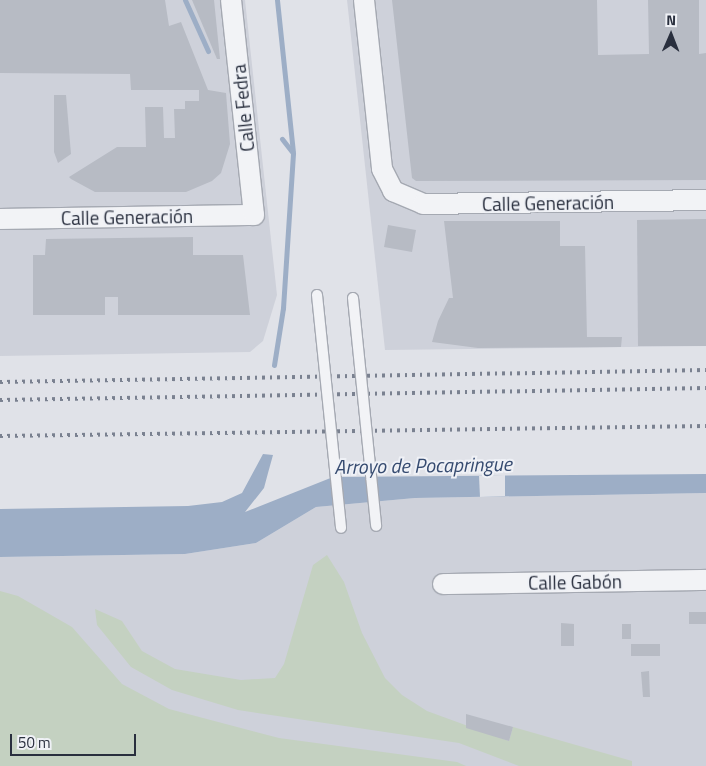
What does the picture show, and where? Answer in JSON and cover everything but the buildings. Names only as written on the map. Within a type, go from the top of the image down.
[{"type":"street","name":"Calle Fedra","points":[[231,0],[254,215]]},
{"type":"street","name":"Calle Generación","points":[[364,0],[382,169],[393,191],[423,204],[706,200]]},
{"type":"street","name":"Calle Generación","points":[[0,219],[254,215]]},
{"type":"street","name":"Calle Gabón","points":[[443,584],[706,580]]},
{"type":"lane","points":[[317,295],[342,528]]},
{"type":"lane","points":[[353,298],[376,526]]},
{"type":"shaded area","points":[[0,0],[245,0],[277,295],[263,341],[250,352],[0,356]]},
{"type":"shaded area","points":[[347,0],[706,0],[706,346],[385,350]]},
{"type":"shaded area","points":[[706,493],[706,766],[0,766],[0,557],[185,554],[256,543],[316,507],[415,498]]},
{"type":"green space","points":[[327,555],[344,582],[362,633],[385,678],[402,695],[427,711],[509,741],[513,727],[632,761],[632,766],[519,766],[459,743],[238,710],[172,690],[131,667],[97,625],[95,609],[122,621],[142,651],[175,669],[241,680],[275,678],[284,664],[313,565]]},
{"type":"green space","points":[[0,591],[18,596],[72,627],[122,684],[169,709],[279,738],[457,762],[466,766],[0,766]]},
{"type":"water","points":[[263,454],[273,455],[264,488],[245,512],[333,477],[706,474],[706,493],[415,498],[316,507],[256,543],[185,554],[0,557],[0,509],[188,506],[222,502],[242,493]]},
{"type":"pier","points":[[505,475],[505,496],[480,497],[479,476]]},
{"type":"waterway","points":[[185,0],[208,51]]},
{"type":"waterway","points":[[277,0],[293,151]]},
{"type":"waterway","points":[[274,365],[283,308],[293,153],[282,139]]},
{"type":"railway","points":[[0,382],[706,370]]},
{"type":"railway","points":[[0,400],[706,388]]},
{"type":"railway","points":[[0,436],[706,426]]},
{"type":"water label","name":"Arroyo de Pocapringue","points":[[423,465]]}]
